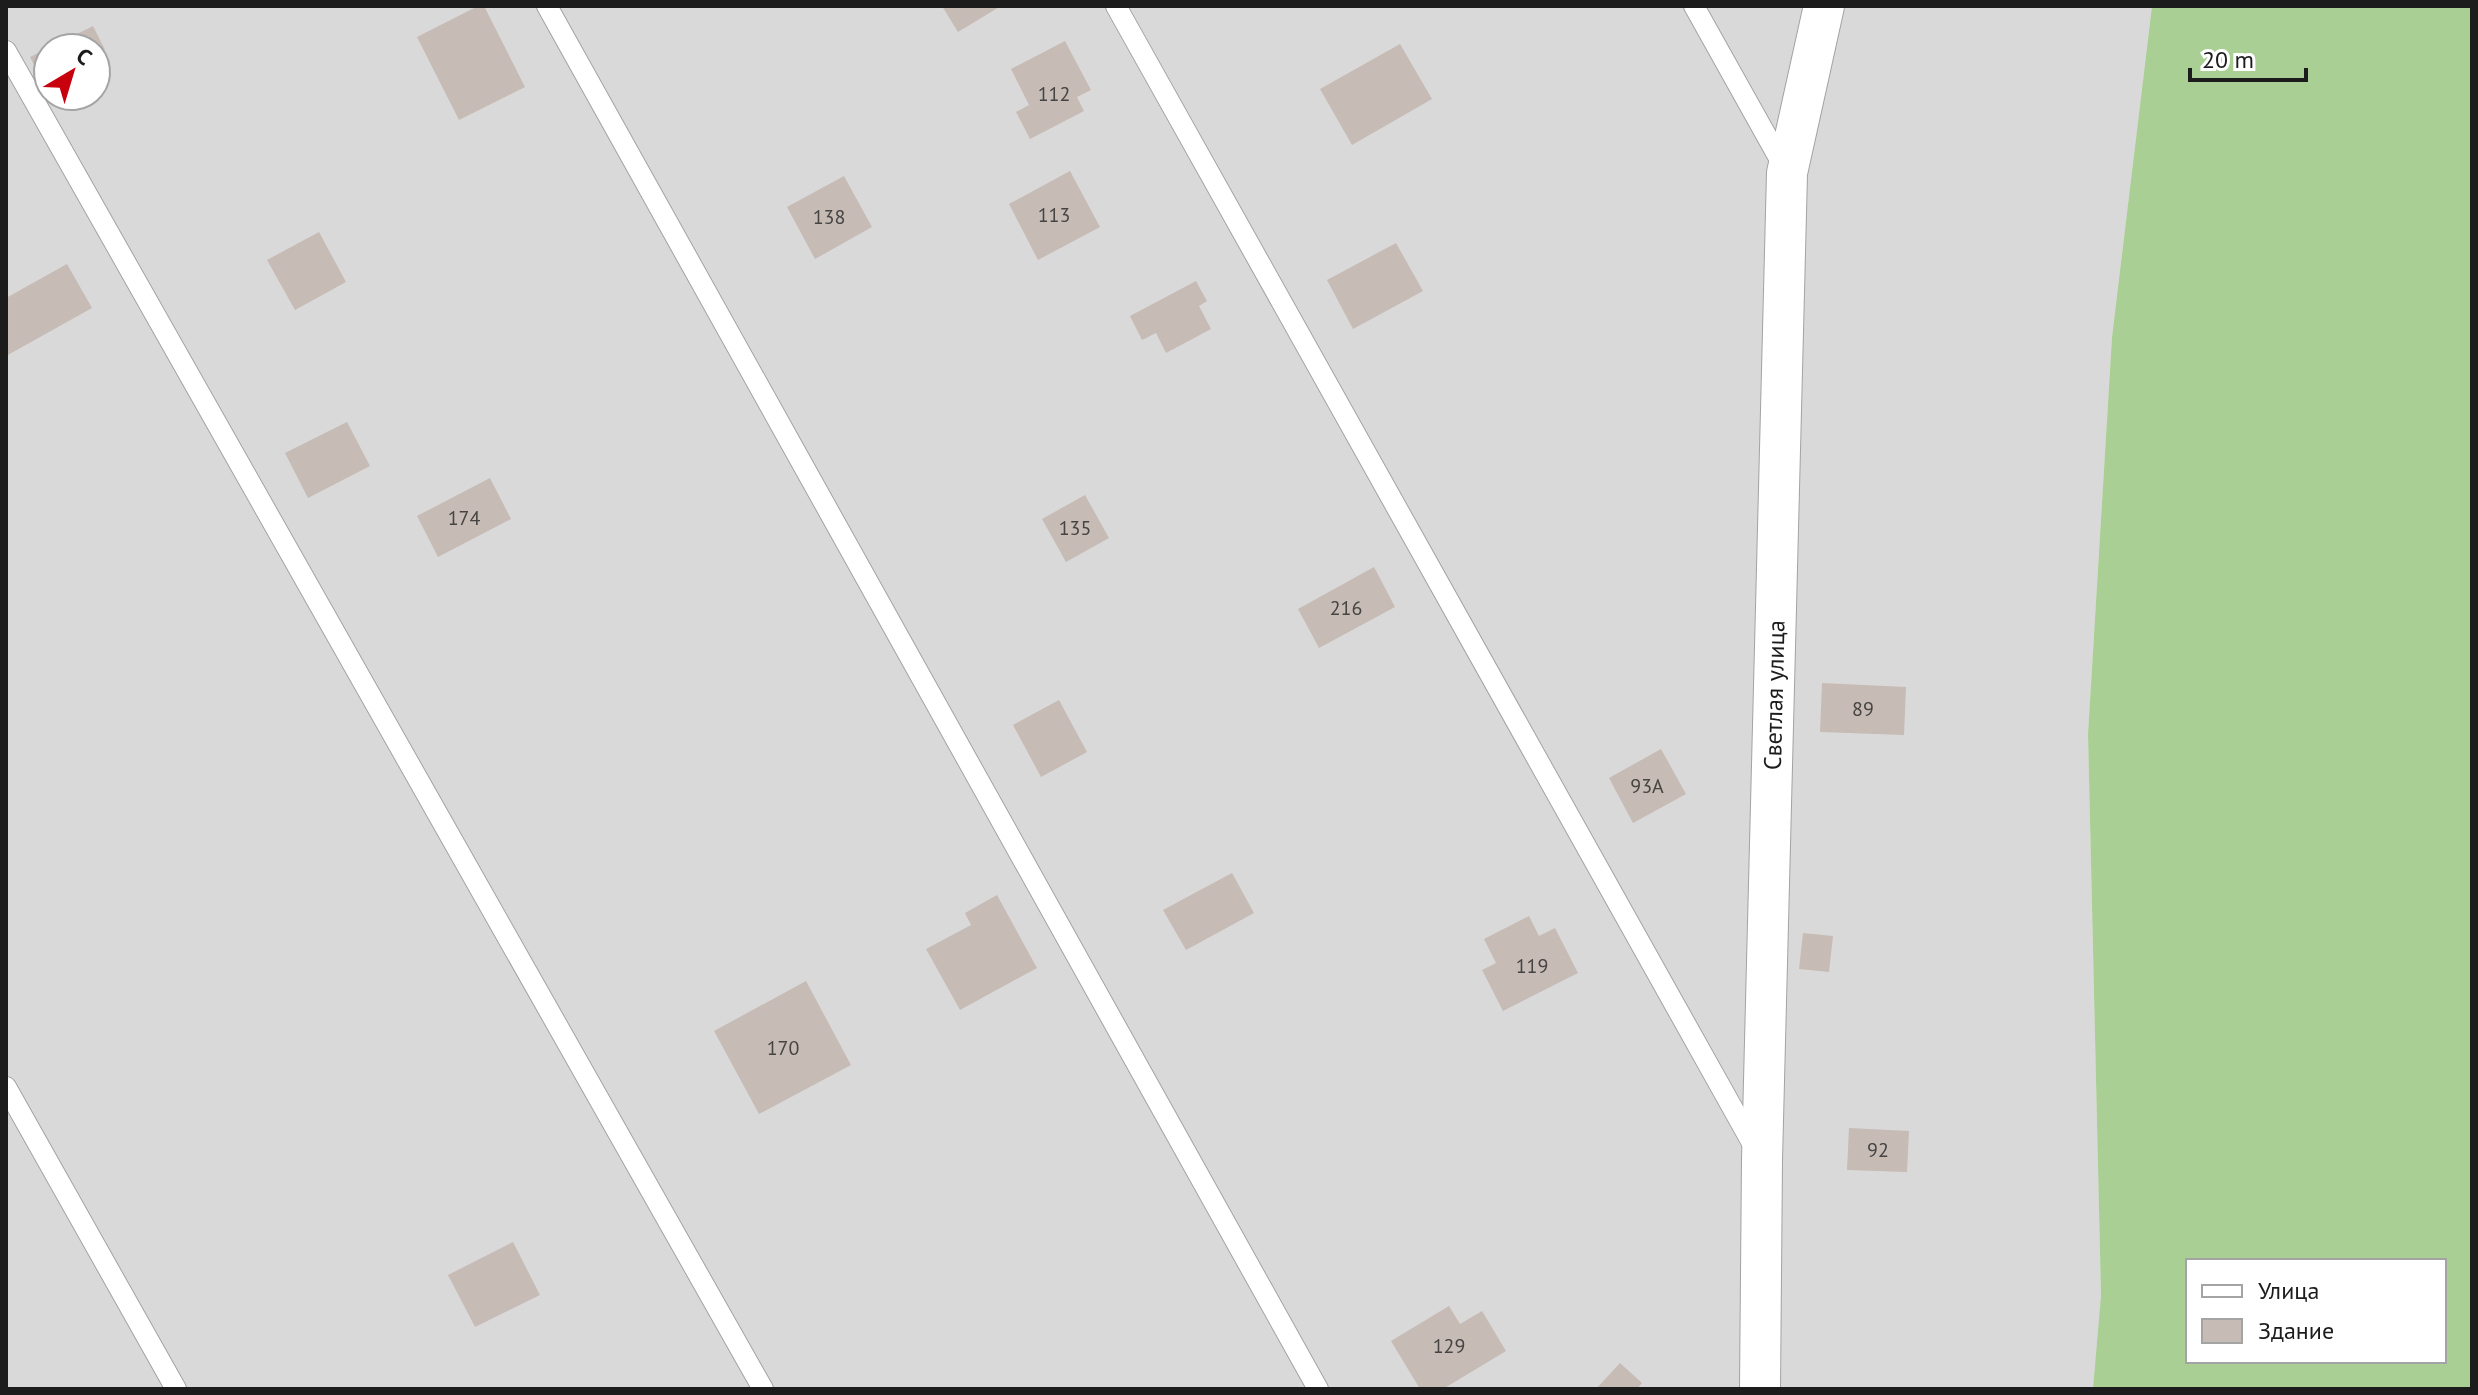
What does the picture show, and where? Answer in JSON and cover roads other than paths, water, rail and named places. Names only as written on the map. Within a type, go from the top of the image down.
[{"type":"street","name":"Светлая улица","points":[[1760,1389],[1762,1160],[1787,173],[1824,6]]},
{"type":"lane","points":[[547,6],[1318,1389]]},
{"type":"lane","points":[[1116,6],[1762,1160]]},
{"type":"lane","points":[[1694,6],[1787,173]]},
{"type":"lane","points":[[6,51],[763,1389]]},
{"type":"lane","points":[[6,1087],[176,1389]]}]
